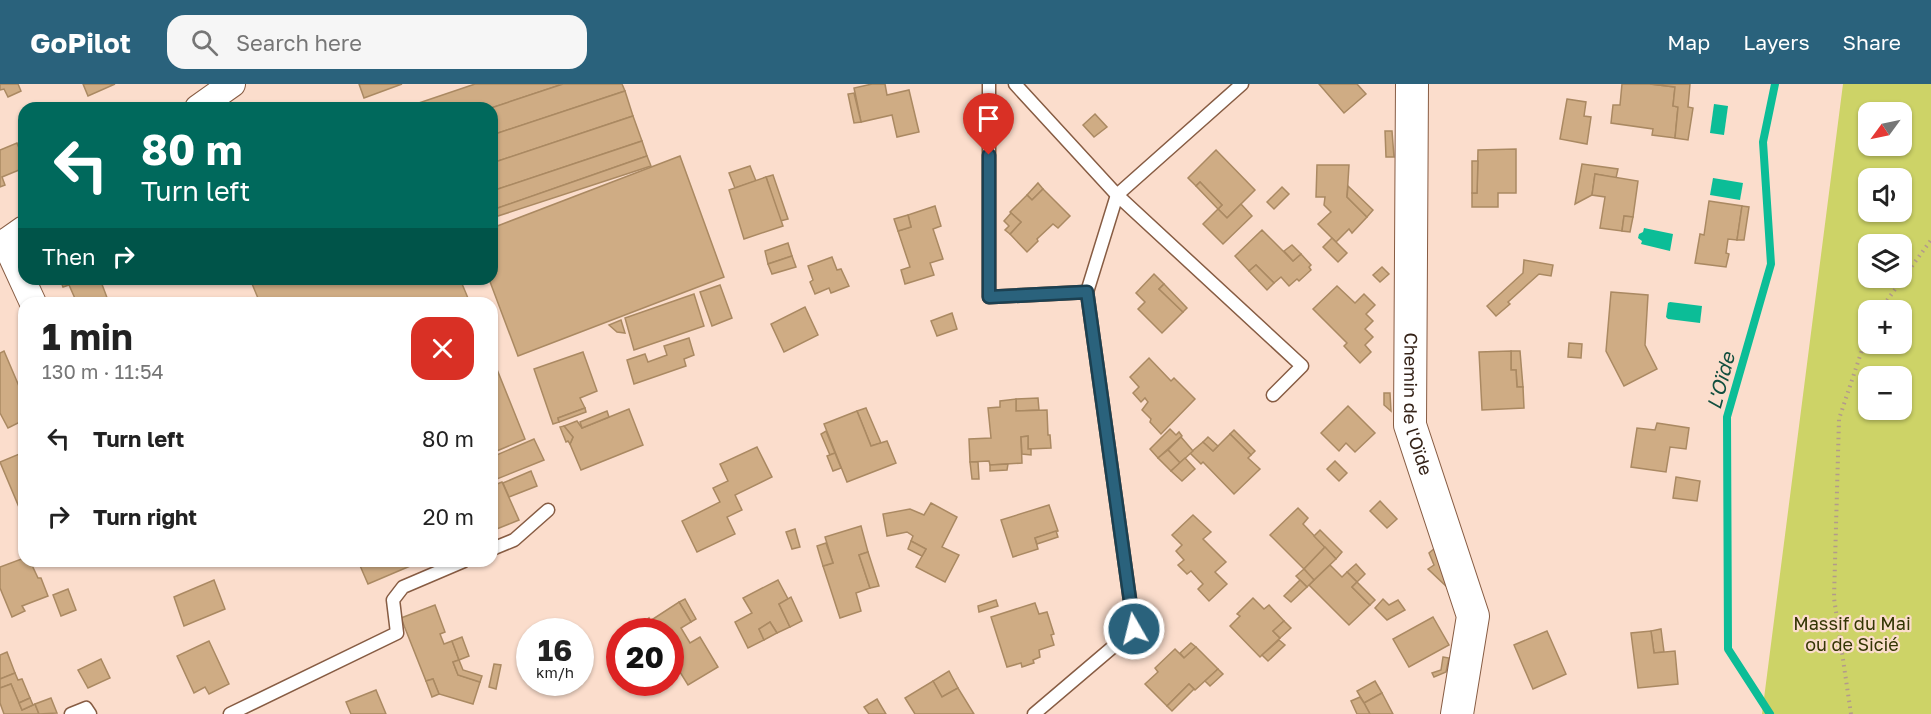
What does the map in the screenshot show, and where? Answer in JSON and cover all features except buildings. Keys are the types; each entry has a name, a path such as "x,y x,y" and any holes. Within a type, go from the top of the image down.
{"street":[{"path":"206,102 232,84"},
{"name":"Chemin de l'Oïde","path":"1412,84 1410,425 1473,616 1457,714"},
{"path":"10,239 18,261"}],"lane":[{"path":"989,84 989,297 1087,292"},
{"path":"1015,84 1117,195 1302,366 1274,395"},
{"path":"1034,714 1134,629 1087,292 1117,195 1242,84"},
{"path":"498,547 514,540 548,510"},
{"path":"230,714 397,633 393,600 403,587 450,567"},
{"path":"71,714 86,708 90,714"}],"path":[{"path":"1887,300 1931,240"},
{"path":"1851,714 1834,598 1839,419 1861,354"}],"green space":[{"name":"Massif du Mai ou de Sicié","path":"1843,84 1931,84 1931,714 1762,714"}],"shaded area":[{"path":"1714,104 1728,106 1724,135 1710,133"},
{"path":"1713,178 1743,183 1740,200 1710,195"},
{"path":"1644,228 1673,234 1670,251 1641,244 1642,241 1638,238"},
{"path":"1670,302 1702,306 1700,323 1668,319 1666,317"}],"waterway":[{"name":"L'Oïde","path":"1770,714 1728,649 1727,417 1771,264 1763,142 1775,84"}],"route":[{"path":"989,155 989,297 1087,292 1134,629"}]}
